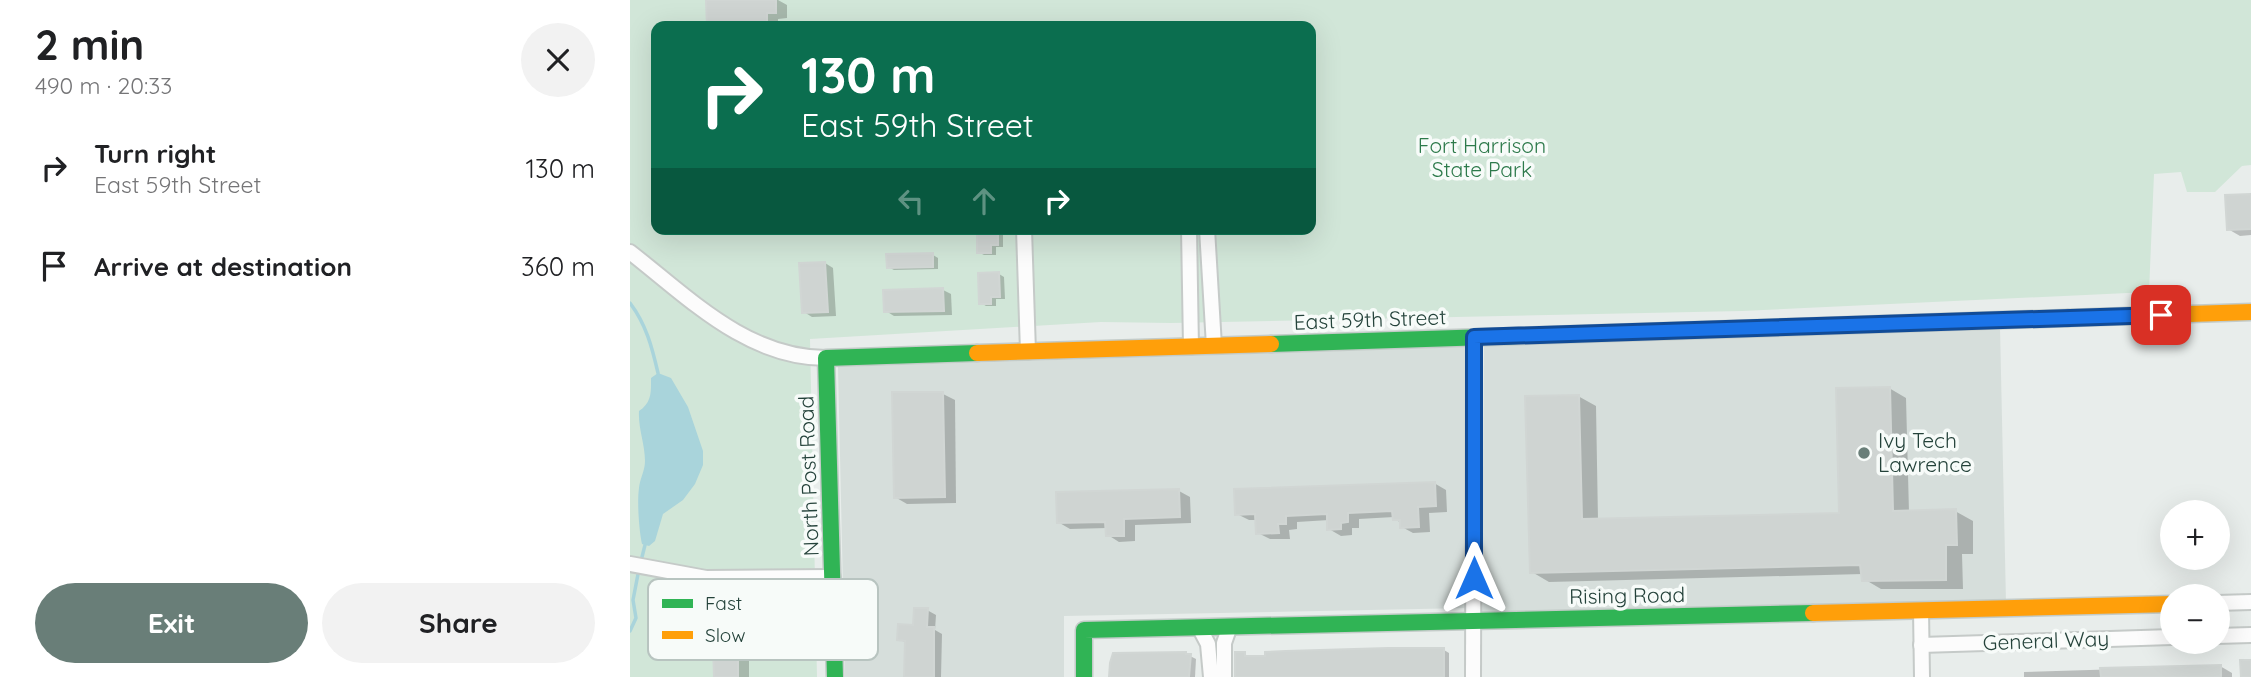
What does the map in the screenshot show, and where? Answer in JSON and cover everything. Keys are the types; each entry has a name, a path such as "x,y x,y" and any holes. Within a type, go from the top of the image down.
{"street":[{"path":"1024,235 1028,352"},
{"path":"1189,235 1191,347"},
{"path":"1207,235 1214,346"},
{"path":"630,252 724,325 754,344 782,353 826,358"},
{"name":"East 59th Street","path":"826,358 2251,312"},
{"path":"1473,677 1474,337"},
{"name":"North Post Road","path":"826,358 833,577"},
{"path":"630,564 706,578 833,577"},
{"path":"2230,603 2251,603"},
{"name":"Rising Road","path":"1084,677 1084,629 2160,604"},
{"path":"1921,610 1922,677"},
{"path":"1224,677 1224,643 1230,626"},
{"path":"1199,627 1208,644 1211,677"},
{"path":"2230,636 2251,635"},
{"name":"General Way","path":"1921,645 2160,637"}],"shaded area":[{"path":"2000,328 2006,602 1482,614 1484,345"},
{"path":"1466,347 1468,608 1064,616 1064,677 845,677 845,660 878,660 878,579 843,579 838,367"}],"green space":[{"name":"Fort Harrison State Park","path":"630,0 2251,0 2251,165 2242,166 2215,192 2187,192 2181,172 2154,174 2149,292 1742,311 1171,323 1101,322 810,339 815,579 648,579 648,660 817,660 817,677 630,677"}],"water":[{"path":"658,373 671,378 688,407 703,451 703,465 695,484 683,500 663,514 655,541 649,546 642,544 639,516 639,488 645,461 639,411 649,400 651,378"}],"building":[{"path":"706,0 776,0 776,13 767,13 767,21 707,21"},
{"path":"2251,194 2251,229 2227,230 2225,195"},
{"path":"977,235 998,235 998,245 991,245 991,253 977,253"},
{"path":"933,253 933,267 887,268 886,254"},
{"path":"825,262 828,312 802,313 799,263"},
{"path":"999,272 1000,297 991,297 991,304 979,304 978,273"},
{"path":"943,288 944,311 884,312 883,290"},
{"name":"Ivy Tech Lawrence","path":"1890,387 1893,511 1956,509 1957,545 1946,545 1946,580 1862,581 1860,565 1530,573 1525,396 1579,395 1582,519 1839,513 1836,388"},
{"path":"892,392 943,392 945,497 894,498"},
{"path":"1435,482 1436,506 1418,507 1419,527 1400,528 1400,520 1393,520 1392,511 1348,513 1348,522 1341,523 1341,529 1327,530 1327,514 1286,516 1286,524 1278,524 1279,533 1256,534 1255,514 1235,515 1234,489"},
{"path":"1179,489 1180,517 1124,519 1124,536 1106,536 1105,522 1057,523 1056,492"},
{"path":"914,608 928,608 927,627 934,627 934,677 904,677 905,641 897,640 898,624 913,625"},
{"path":"1444,648 1444,677 1235,677 1235,652 1245,652 1245,656 1265,656 1265,652"},
{"path":"1113,653 1191,654 1189,677 1109,677"},
{"path":"713,660 738,660 738,677 714,677"},
{"path":"2240,660 2251,660 2251,677 2241,677"},
{"path":"2221,665 2221,677 2101,677 2100,668"}],"waterway":[{"path":"630,303 651,345 658,373"},
{"path":"641,561 645,545"},
{"path":"630,631 636,618 633,600 639,569"}],"traffic: fast":[{"path":"1271,344 2068,318"},
{"path":"832,579 826,358 977,353"},
{"path":"1084,677 1084,630 1813,613"},
{"path":"835,660 835,677"}],"traffic: slow":[{"path":"2068,318 2251,312"},
{"path":"977,353 1271,344"},
{"path":"1813,613 2160,604"}],"place":[{"name":"Ivy Tech Lawrence","path":"1864,453"}],"route":[{"path":"1474,578 1474,337 2161,315"}]}
